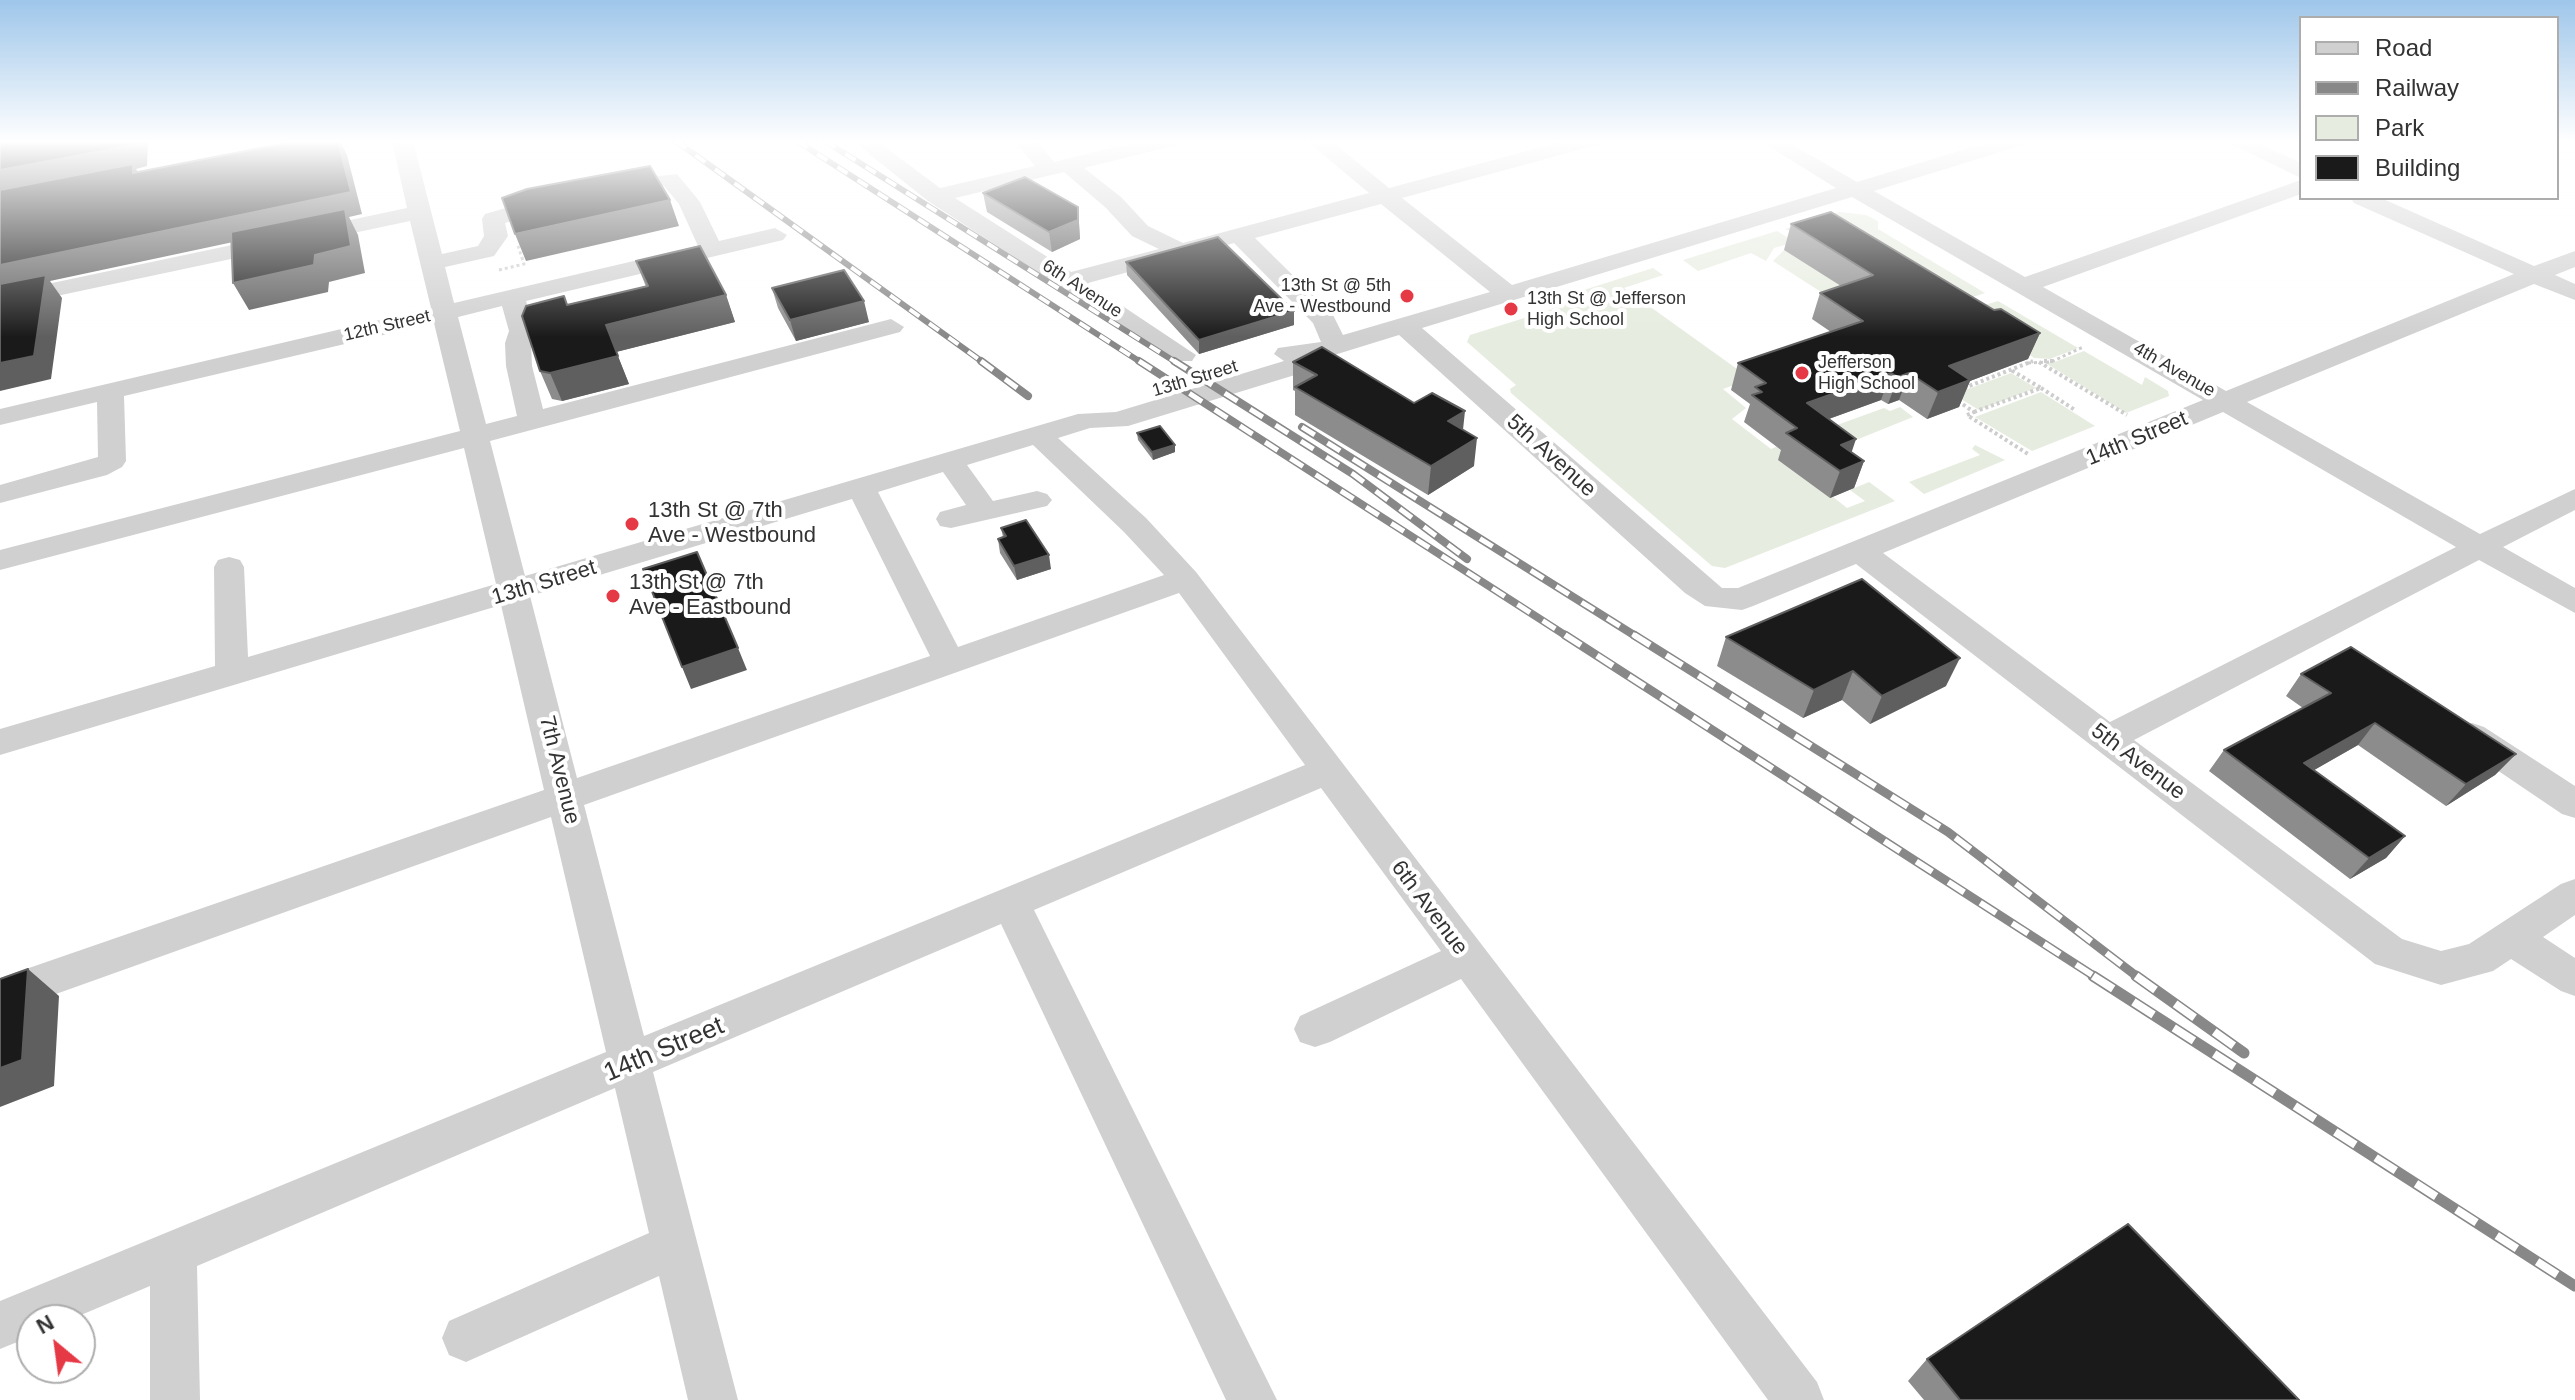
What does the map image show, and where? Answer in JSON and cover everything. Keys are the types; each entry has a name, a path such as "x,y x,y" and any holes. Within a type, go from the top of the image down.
{"street":[{"name":"7th Avenue","path":"418,206 713,1400"},
{"path":"432,263 486,251 496,236 493,219 540,206"},
{"path":"691,206 712,250"},
{"name":"6th Avenue","path":"953,206 1183,355"},
{"path":"1117,206 1140,231 1179,250"},
{"path":"1071,280 1338,206"},
{"path":"1398,206 1508,294"},
{"name":"13th Street","path":"0,742 1088,420 1118,420 1299,365 1322,350 1801,206"},
{"name":"4th Avenue","path":"1885,206 2575,602"},
{"path":"2025,285 2247,206"},
{"path":"2381,206 2575,293"},
{"path":"0,301 419,212"},
{"path":"1238,234 1324,320 1322,350"},
{"name":"12th Street","path":"0,417 775,235"},
{"name":"14th Street","path":"1742,599 2575,258"},
{"path":"47,312 162,287"},
{"path":"512,297 522,331 518,343 519,366 532,420"},
{"name":"5th Avenue","path":"1404,326 1696,586 1716,599 1742,599"},
{"path":"0,560 891,327"},
{"path":"0,494 97,469 112,461 110,391"},
{"name":"6th Avenue","path":"1038,435 1135,525 1185,579 1799,1400"},
{"path":"950,461 984,509"},
{"path":"861,488 949,662"},
{"path":"2107,739 2575,498"},
{"path":"951,519 984,509 999,511 1037,500"},
{"name":"5th Avenue","path":"1861,552 2389,952 2441,968 2479,959 2575,895"},
{"path":"229,567 232,674"},
{"path":"0,996 1185,579"},
{"path":"2442,716 2575,804"},
{"name":"14th Street","path":"0,1325 1012,905 1326,771"},
{"path":"1012,905 1252,1400"},
{"path":"2511,938 2575,979"},
{"path":"1315,1029 1466,958"},
{"path":"466,1338 676,1245"},
{"path":"173,1253 175,1400"}],"path":[{"path":"1960,390 2036,360 2051,362 2083,347"},
{"path":"2036,360 2127,415"},
{"path":"2011,370 2075,410"},
{"path":"2028,454 1967,415 2041,388"},
{"path":"1948,394 1974,412"}],"green space":[{"path":"1839,212 1866,215 1878,221 1878,229 1985,293 1949,305 1785,229"},
{"path":"1777,231 1795,242 1774,248 1766,261 1751,253 1698,271 1683,260"},
{"path":"1784,250 1855,294 1835,301 1773,261"},
{"path":"1653,268 1663,275 1624,288 1751,379 1723,389 1746,408 1732,419 1771,449 1792,440 1833,497 1847,508 1865,501 1850,490 1869,482 1895,501 1725,568 1712,566 1511,393 1510,389 1516,385 1467,342 1470,335 1553,309 1543,303"},
{"path":"1998,301 2078,348 2050,359 2034,358 1968,310"},
{"path":"2084,351 2142,385 2145,377 2168,391 2169,396 2126,413 2044,362 2052,363"},
{"path":"2011,373 2036,388 1979,410 1959,398 1960,392"},
{"path":"2041,392 2095,426 2032,451 1975,417"},
{"path":"1900,407 1913,417 1846,444 1826,429 1884,408 1890,411"},
{"path":"1975,445 2005,460 1924,494 1909,482 1980,455 1972,449"}],"building":[{"path":"0,206 282,206 0,265"},
{"path":"505,206 641,206 515,234"},
{"path":"1006,206 1078,207 1078,220 1049,232"},
{"path":"345,209 351,246 315,255 314,265 233,283 231,232"},
{"path":"1831,212 1994,310 2001,309 2040,333 1949,366 1970,380 1938,392 1909,373 1898,377 1891,373 1807,403 1856,439 1841,445 1864,461 1840,471 1786,433 1797,428 1752,395 1762,392 1755,387 1766,383 1738,363 1863,321 1820,293 1873,275 1791,224"},
{"path":"1218,237 1294,311 1199,340 1126,262"},
{"path":"700,246 726,295 606,325 618,356 550,373 540,371 522,316 526,306 564,296 567,305 648,286 636,261"},
{"path":"844,270 864,301 790,320 772,288"},
{"path":"46,275 34,356 0,363 0,284"},
{"path":"1322,347 1414,403 1432,393 1465,411 1448,421 1477,438 1431,466 1295,387 1317,375 1293,362"},
{"path":"1160,426 1175,445 1152,452 1137,433"},
{"path":"1026,520 1049,555 1014,566 998,539 1006,536 1001,528"},
{"path":"697,552 738,648 682,667 643,569"},
{"path":"1862,579 1960,658 1882,696 1853,671 1814,690 1726,637"},
{"path":"2351,647 2516,754 2466,784 2375,723 2304,763 2405,836 2369,858 2224,750 2331,693 2301,674"},
{"path":"28,969 22,1060 0,1068 0,979"},
{"path":"2128,1224 2299,1400 1960,1400 1927,1359"}],"railway":[{"path":"767,206 984,363"},
{"path":"899,206 1142,363"},
{"path":"929,206 1177,363"},
{"path":"981,361 1028,396"},
{"path":"1139,361 1568,637"},
{"path":"1174,361 1353,474 1467,559"},
{"path":"1302,427 1637,637"},
{"path":"1565,635 2097,978"},
{"path":"1634,635 1948,832 2139,978"},
{"path":"2093,976 2575,1286"},
{"path":"2136,976 2244,1053"}],"place":[{"name":"13th St @ 5th Ave - Westbound","path":"1407,296"},
{"name":"13th St @ Jefferson High School","path":"1511,309"},
{"name":"Jefferson High School","path":"1802,373"},
{"name":"13th St @ 7th Ave - Westbound","path":"632,524"},
{"name":"13th St @ 7th Ave - Eastbound","path":"613,596"}]}
